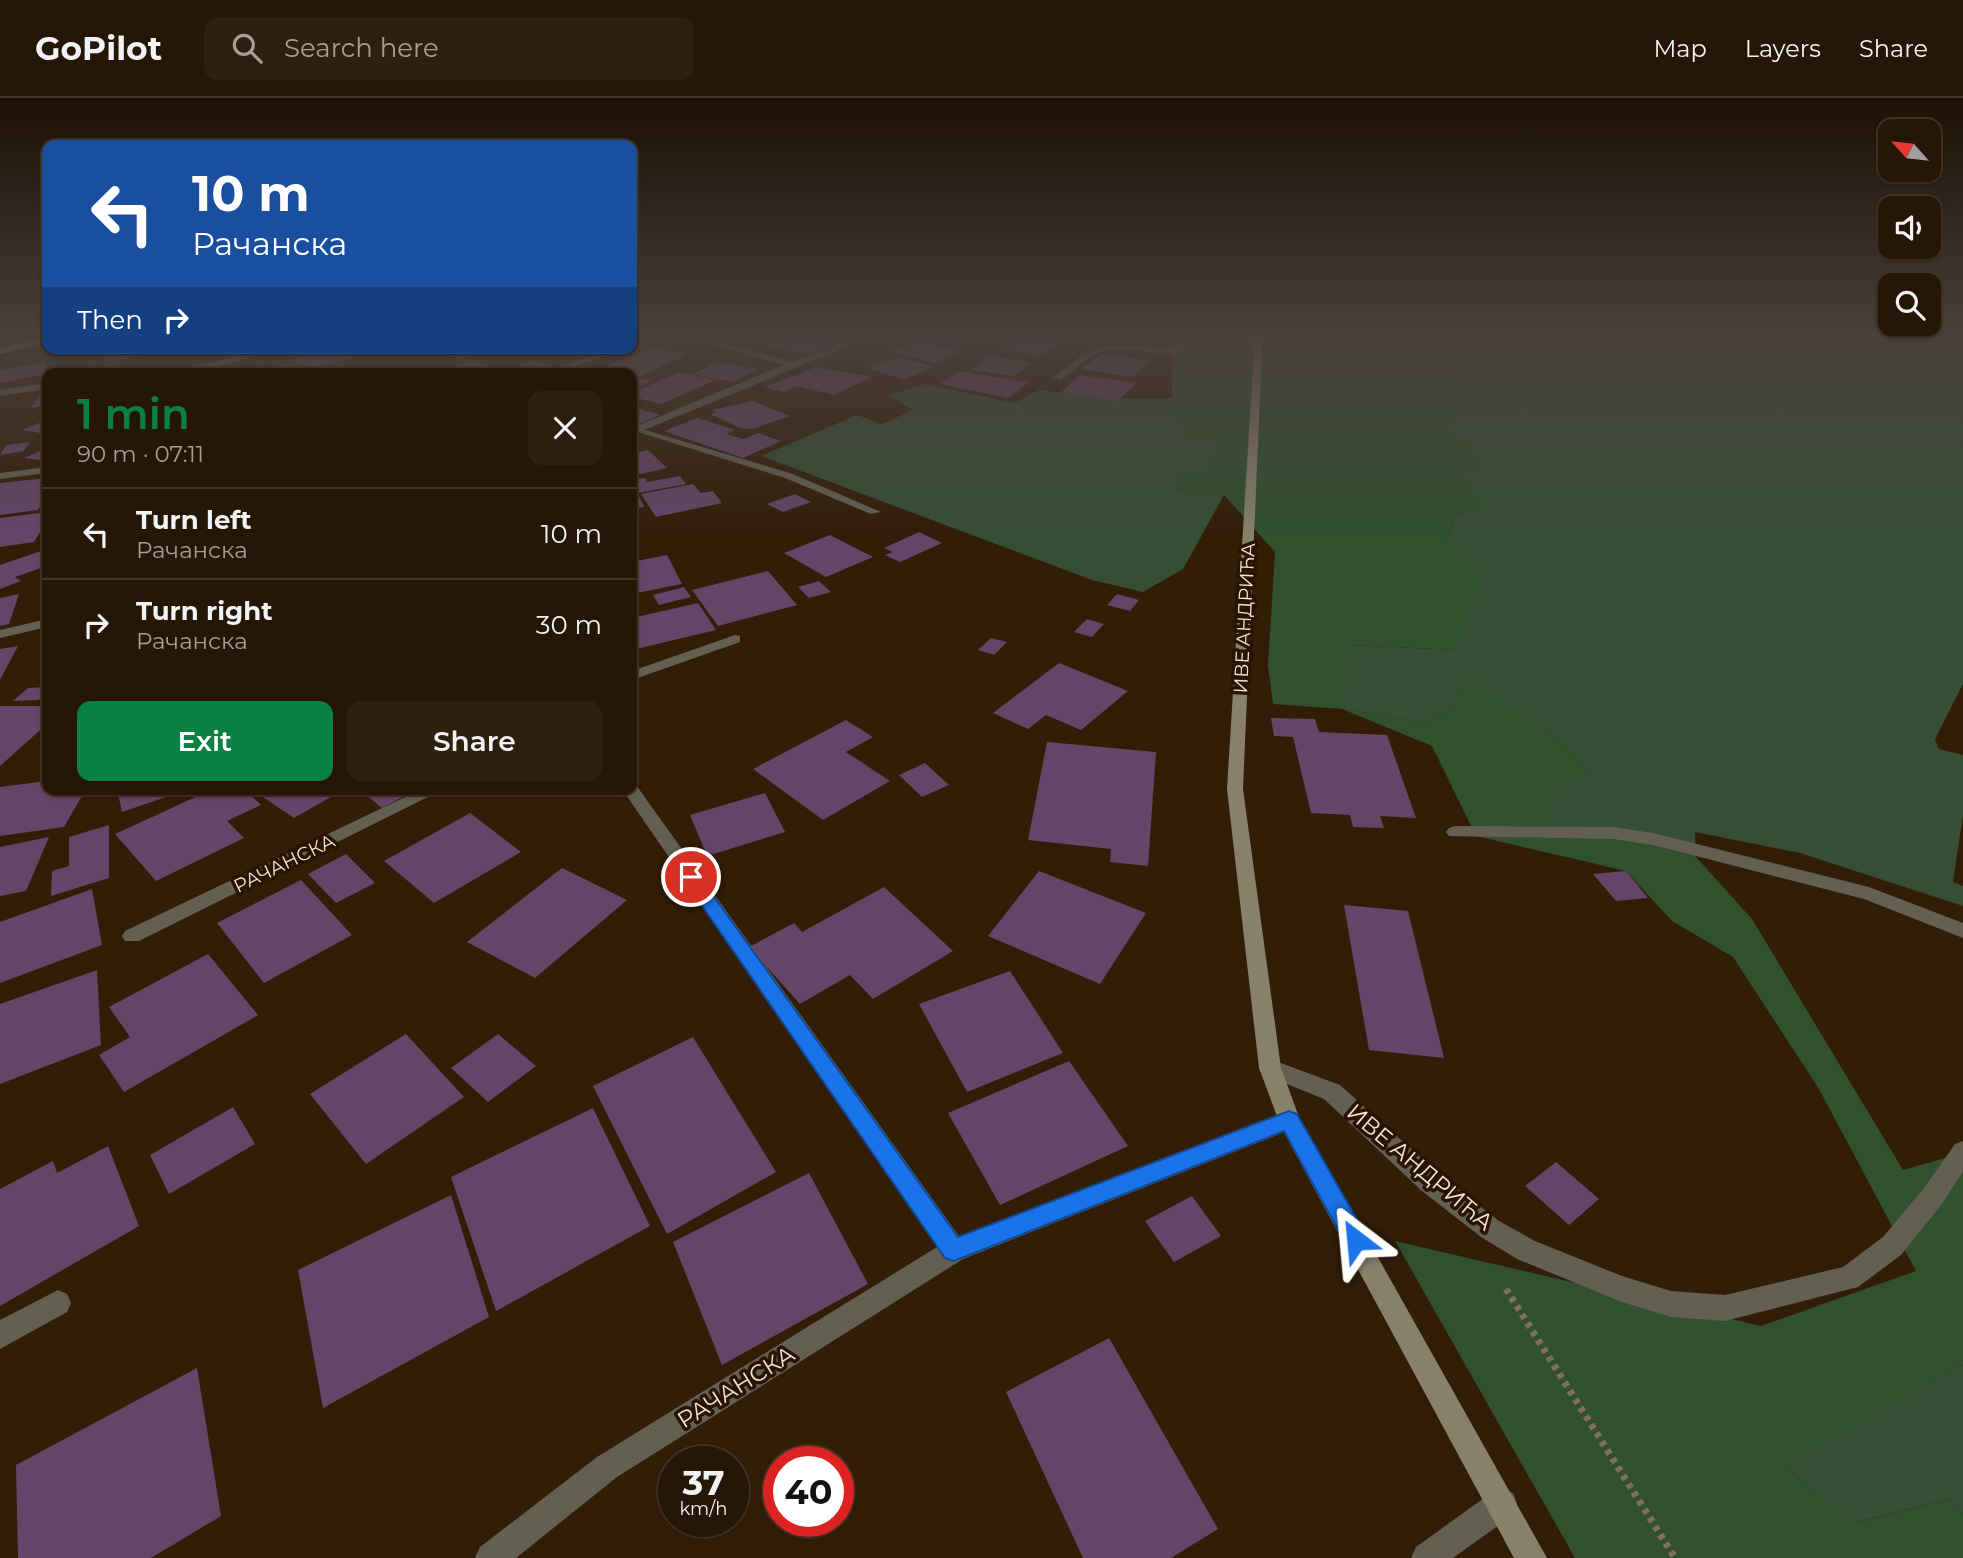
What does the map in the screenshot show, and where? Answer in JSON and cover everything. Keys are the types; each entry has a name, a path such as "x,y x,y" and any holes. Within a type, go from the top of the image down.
{"street":[{"path":"637,430 704,401"},
{"name":"ИВЕ АНДРИЋА","path":"1255,401 1235,789 1270,1069 1289,1120 1531,1558"},
{"path":"637,430 789,476 875,512"},
{"path":"0,476 42,471"},
{"path":"0,634 42,624"},
{"path":"637,674 735,639"},
{"name":"РАЧАНСКА","path":"132,936 424,795"},
{"path":"634,795 954,1250"},
{"path":"1455,832 1613,833 1653,839 1857,890 1963,931"},
{"name":"ИВЕ АНДРИЋА","path":"1270,1069 1332,1092 1431,1183 1490,1229 1526,1250 1622,1289 1671,1304 1725,1308 1849,1278 1892,1247 1933,1196 1963,1151"},
{"name":"РАЧАНСКА","path":"491,1558 607,1467 954,1250 1289,1120"},
{"path":"0,1335 58,1303"},
{"path":"1427,1558 1502,1504"}],"path":[{"path":"1490,1229 1501,1281 1675,1558"}],"green space":[{"path":"898,401 1133,401 1189,423 1185,434 1222,441 1210,468 1174,490 1224,495 1183,569 1143,592 1092,580 761,456 857,415 882,424 913,410"},
{"path":"1132,401 1450,401 1460,414 1445,434 1465,443 1480,462 1459,474 1485,506 1455,516 1446,542 1486,572 1457,650 1350,645 1343,709 1424,722 1449,711 1463,674 1563,741 1593,773 1543,795 1566,836 1645,841 1696,857 1752,919 1903,1170 1963,1153 1963,1365 1786,1467 1856,1523 1949,1499 1963,1513 1963,1558 1575,1558 1395,1241 1761,1326 1916,1271 1819,1089 1733,957 1672,921 1626,871 1476,836 1432,746 1342,709 1273,704 1268,665 1275,552 1224,495 1173,490 1173,473 1210,468 1222,441 1184,434 1188,423"},
{"path":"1449,401 1963,401 1963,684 1935,739 1939,749 1963,755 1963,815 1953,882 1963,886 1963,906 1800,853 1695,832 1696,857 1645,841 1566,836 1542,795 1592,772 1563,741 1463,675 1449,711 1424,722 1342,709 1349,645 1457,650 1446,542 1455,516 1484,506 1459,474 1480,462 1444,435"},
{"path":"1963,1365 1963,1513 1949,1499 1855,1523 1785,1466"}],"building":[{"path":"35,401 42,401 42,407 31,408"},
{"path":"753,401 790,416 752,429 740,428 710,414 717,412 712,410"},
{"path":"637,408 661,415 637,425"},
{"path":"698,418 735,430 726,434 744,439 758,433 781,441 743,458 664,431"},
{"path":"42,422 42,433 22,430"},
{"path":"30,442 24,451 0,455 6,445"},
{"path":"42,450 42,460 24,458"},
{"path":"648,450 667,468 637,475 637,453"},
{"path":"680,476 686,484 637,493 637,479 645,478 647,482"},
{"path":"42,479 42,504 38,510 0,515 0,483"},
{"path":"693,484 701,493 713,491 722,503 656,517 641,494"},
{"path":"638,494 644,507 637,508"},
{"path":"795,494 811,502 783,512 767,504"},
{"path":"42,513 42,529 34,542 0,547 0,518"},
{"path":"919,532 942,543 900,562 885,555 893,552 884,548"},
{"path":"830,535 873,557 826,577 784,553"},
{"path":"42,551 42,568 15,577 21,581 0,589 0,565"},
{"path":"667,555 682,584 637,593 637,561"},
{"path":"768,571 797,605 718,626 692,590"},
{"path":"819,581 831,592 809,598 798,587"},
{"path":"684,587 691,597 659,605 653,595"},
{"path":"19,594 9,624 0,626 0,598"},
{"path":"1117,594 1139,600 1130,611 1107,605"},
{"path":"698,603 716,630 637,649 637,617"},
{"path":"1087,619 1104,624 1092,637 1074,632"},
{"path":"991,638 1007,642 994,655 978,650"},
{"path":"18,646 0,680 0,649"},
{"path":"1059,663 1128,691 1081,730 1046,715 1028,729 993,713"},
{"path":"42,687 42,697 39,700 13,701 28,688"},
{"path":"0,706 42,706 42,728 0,766"},
{"path":"1271,718 1315,719 1319,732 1387,735 1416,818 1380,816 1384,828 1353,827 1350,815 1311,813 1293,737 1274,736"},
{"path":"846,720 873,737 846,752 890,781 823,820 753,769"},
{"path":"1047,742 1156,752 1148,866 1110,862 1111,849 1028,840"},
{"path":"925,763 949,785 922,797 899,775"},
{"path":"42,782 42,795 83,795 64,827 0,836 0,787"},
{"path":"765,793 785,832 707,856 690,815"},
{"path":"118,795 172,795 122,812"},
{"path":"200,795 250,795 261,805 227,821 244,838 156,881 115,834"},
{"path":"260,795 334,795 294,818"},
{"path":"366,795 407,795 382,808"},
{"path":"470,813 521,852 434,903 384,861"},
{"path":"109,825 109,878 51,896 52,871 69,866 69,837"},
{"path":"49,837 26,891 0,896 0,847"},
{"path":"346,854 375,883 336,903 308,874"},
{"path":"562,868 627,900 535,978 467,942"},
{"path":"1039,871 1146,913 1100,984 988,936"},
{"path":"1626,871 1648,898 1616,901 1593,874"},
{"path":"301,880 352,935 264,983 217,923"},
{"path":"884,887 953,951 873,999 850,975 800,1004 749,947 794,923 802,932"},
{"path":"92,889 102,945 0,983 0,922"},
{"path":"1344,905 1408,911 1444,1058 1369,1050"},
{"path":"208,954 258,1015 124,1092 99,1055 130,1037 109,1007"},
{"path":"97,970 101,1045 0,1084 0,1004"},
{"path":"1010,971 1063,1053 967,1092 919,1004"},
{"path":"406,1034 464,1097 366,1164 310,1094"},
{"path":"498,1034 536,1066 488,1102 451,1068"},
{"path":"693,1037 776,1172 667,1234 593,1086"},
{"path":"1069,1061 1128,1146 1000,1205 948,1113"},
{"path":"233,1107 255,1144 169,1194 150,1155"},
{"path":"593,1108 650,1226 496,1311 451,1177"},
{"path":"108,1146 139,1226 0,1306 0,1189 53,1161 57,1173"},
{"path":"1556,1162 1599,1199 1569,1225 1525,1186"},
{"path":"809,1173 868,1284 722,1365 673,1242"},
{"path":"451,1195 489,1317 323,1408 298,1270"},
{"path":"1192,1196 1221,1236 1174,1262 1145,1221"},
{"path":"1109,1338 1218,1529 1171,1558 1083,1558 1006,1392"},
{"path":"197,1368 221,1516 151,1558 18,1558 16,1465"}],"route":[{"path":"691,877 954,1250 1289,1120 1356,1240"}]}
